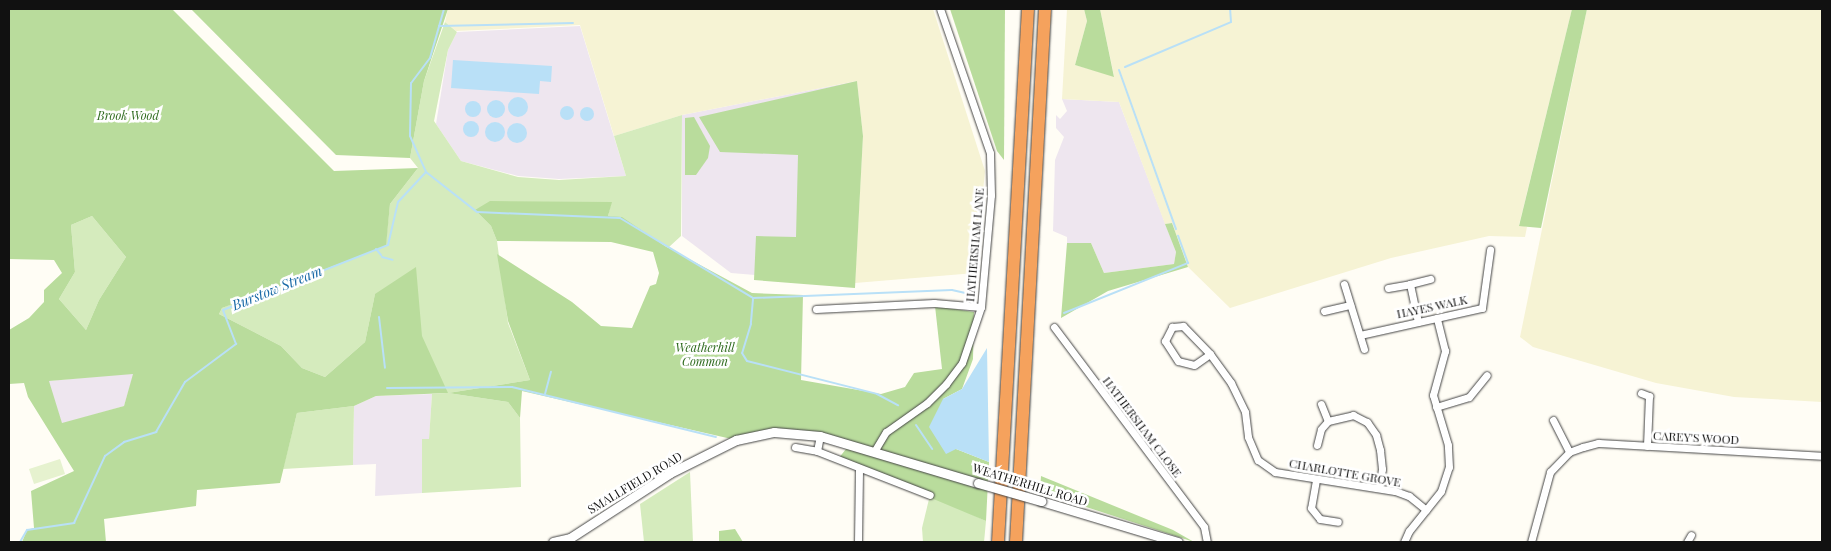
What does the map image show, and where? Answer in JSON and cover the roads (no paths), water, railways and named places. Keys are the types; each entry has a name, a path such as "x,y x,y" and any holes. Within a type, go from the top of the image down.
{"highway":[{"path":"998,542 1028,9"},
{"path":"1016,542 1045,9"}],"street":[{"name":"HATHERSHAM LANE","path":"875,450 886,432 927,403 952,377 962,363 974,334 981,307 991,196 990,153 940,9"},
{"name":"HAYES WALK","path":"1360,334 1482,308 1490,250"},
{"path":"1388,288 1430,279"},
{"path":"1344,284 1364,349"},
{"path":"1410,284 1418,322"},
{"path":"816,309 934,302 981,307"},
{"path":"1324,310 1350,305"},
{"path":"1414,542 1404,541 1441,491 1449,467 1448,445 1433,395 1444,351 1437,318"},
{"name":"CHARLOTTE GROVE","path":"1210,354 1194,365 1183,364 1167,346 1165,336 1172,327 1183,326 1210,354 1231,383 1245,412 1248,437 1258,460 1275,472 1316,480 1378,487 1409,496 1426,510"},
{"name":"HATHERSHAM CLOSE","path":"1054,327 1204,527 1207,542"},
{"path":"1436,407 1468,397 1487,375"},
{"path":"1641,393 1649,396 1647,446"},
{"path":"1321,404 1328,421"},
{"path":"1317,445 1320,429 1328,421 1354,415 1367,422 1376,435 1380,450 1382,469 1378,487"},
{"path":"1531,542 1544,486 1550,472 1569,452 1553,420"},
{"name":"SMALLFIELD ROAD","path":"553,542 570,538 670,474 736,440 774,432 820,436 875,450"},
{"path":"817,451 820,436"},
{"name":"CAREY'S WOOD","path":"1569,452 1598,443 1822,456"},
{"path":"795,447 817,451 930,495"},
{"name":"WEATHERHILL ROAD","path":"875,450 1178,542"},
{"path":"858,542 859,468"},
{"path":"1316,480 1311,508 1320,519 1338,522"},
{"path":"1687,542 1691,534"}],"water":[{"path":"453,60 552,66 551,82 540,81 539,94 451,88"},
{"path":"518,97 525,100 528,107 525,114 518,117 511,114 508,107 511,100"},
{"path":"492,100 500,100 505,105 503,116 492,118 487,113 487,105"},
{"path":"473,101 479,103 481,109 479,115 473,117 467,115 465,109 467,103"},
{"path":"564,106 570,106 574,113 570,120 564,120 560,116 560,110"},
{"path":"584,107 590,107 594,114 590,121 584,121 580,117 580,111"},
{"path":"471,121 479,129 471,137 463,129"},
{"path":"495,122 502,125 505,132 502,139 495,142 488,139 485,132 488,125"},
{"path":"517,123 524,126 527,133 524,140 517,143 510,140 507,133 510,126"},
{"path":"987,348 989,462 956,449 946,454 929,427 943,399 962,389"}],"waterway":[{"path":"444,9 430,58 411,83 410,136 426,172 477,212 620,218 753,298 952,290 969,294"},
{"path":"1125,67 1231,22 1230,9"},
{"path":"1478,9 1486,9"},
{"path":"439,26 573,23"},
{"path":"1119,70 1176,229"},
{"name":"Burstow Stream","path":"20,542 27,530 74,523 105,456 124,442 156,432 185,382 236,344 223,310 388,245 398,202 426,172"},
{"path":"1064,313 1188,263 1178,236"},
{"name":"Burstow Stream","path":"376,249 381,255"},
{"path":"382,257 393,260"},
{"path":"753,299 751,324 742,353 747,361 877,394 898,405"},
{"path":"379,317 385,368"},
{"path":"545,394 551,372"},
{"path":"387,388 512,387 716,437"},
{"path":"916,425 932,449"}],"park label":[{"name":"Brook Wood","path":"128,116"},
{"name":"Weatherhill Common","path":"705,355"}]}
